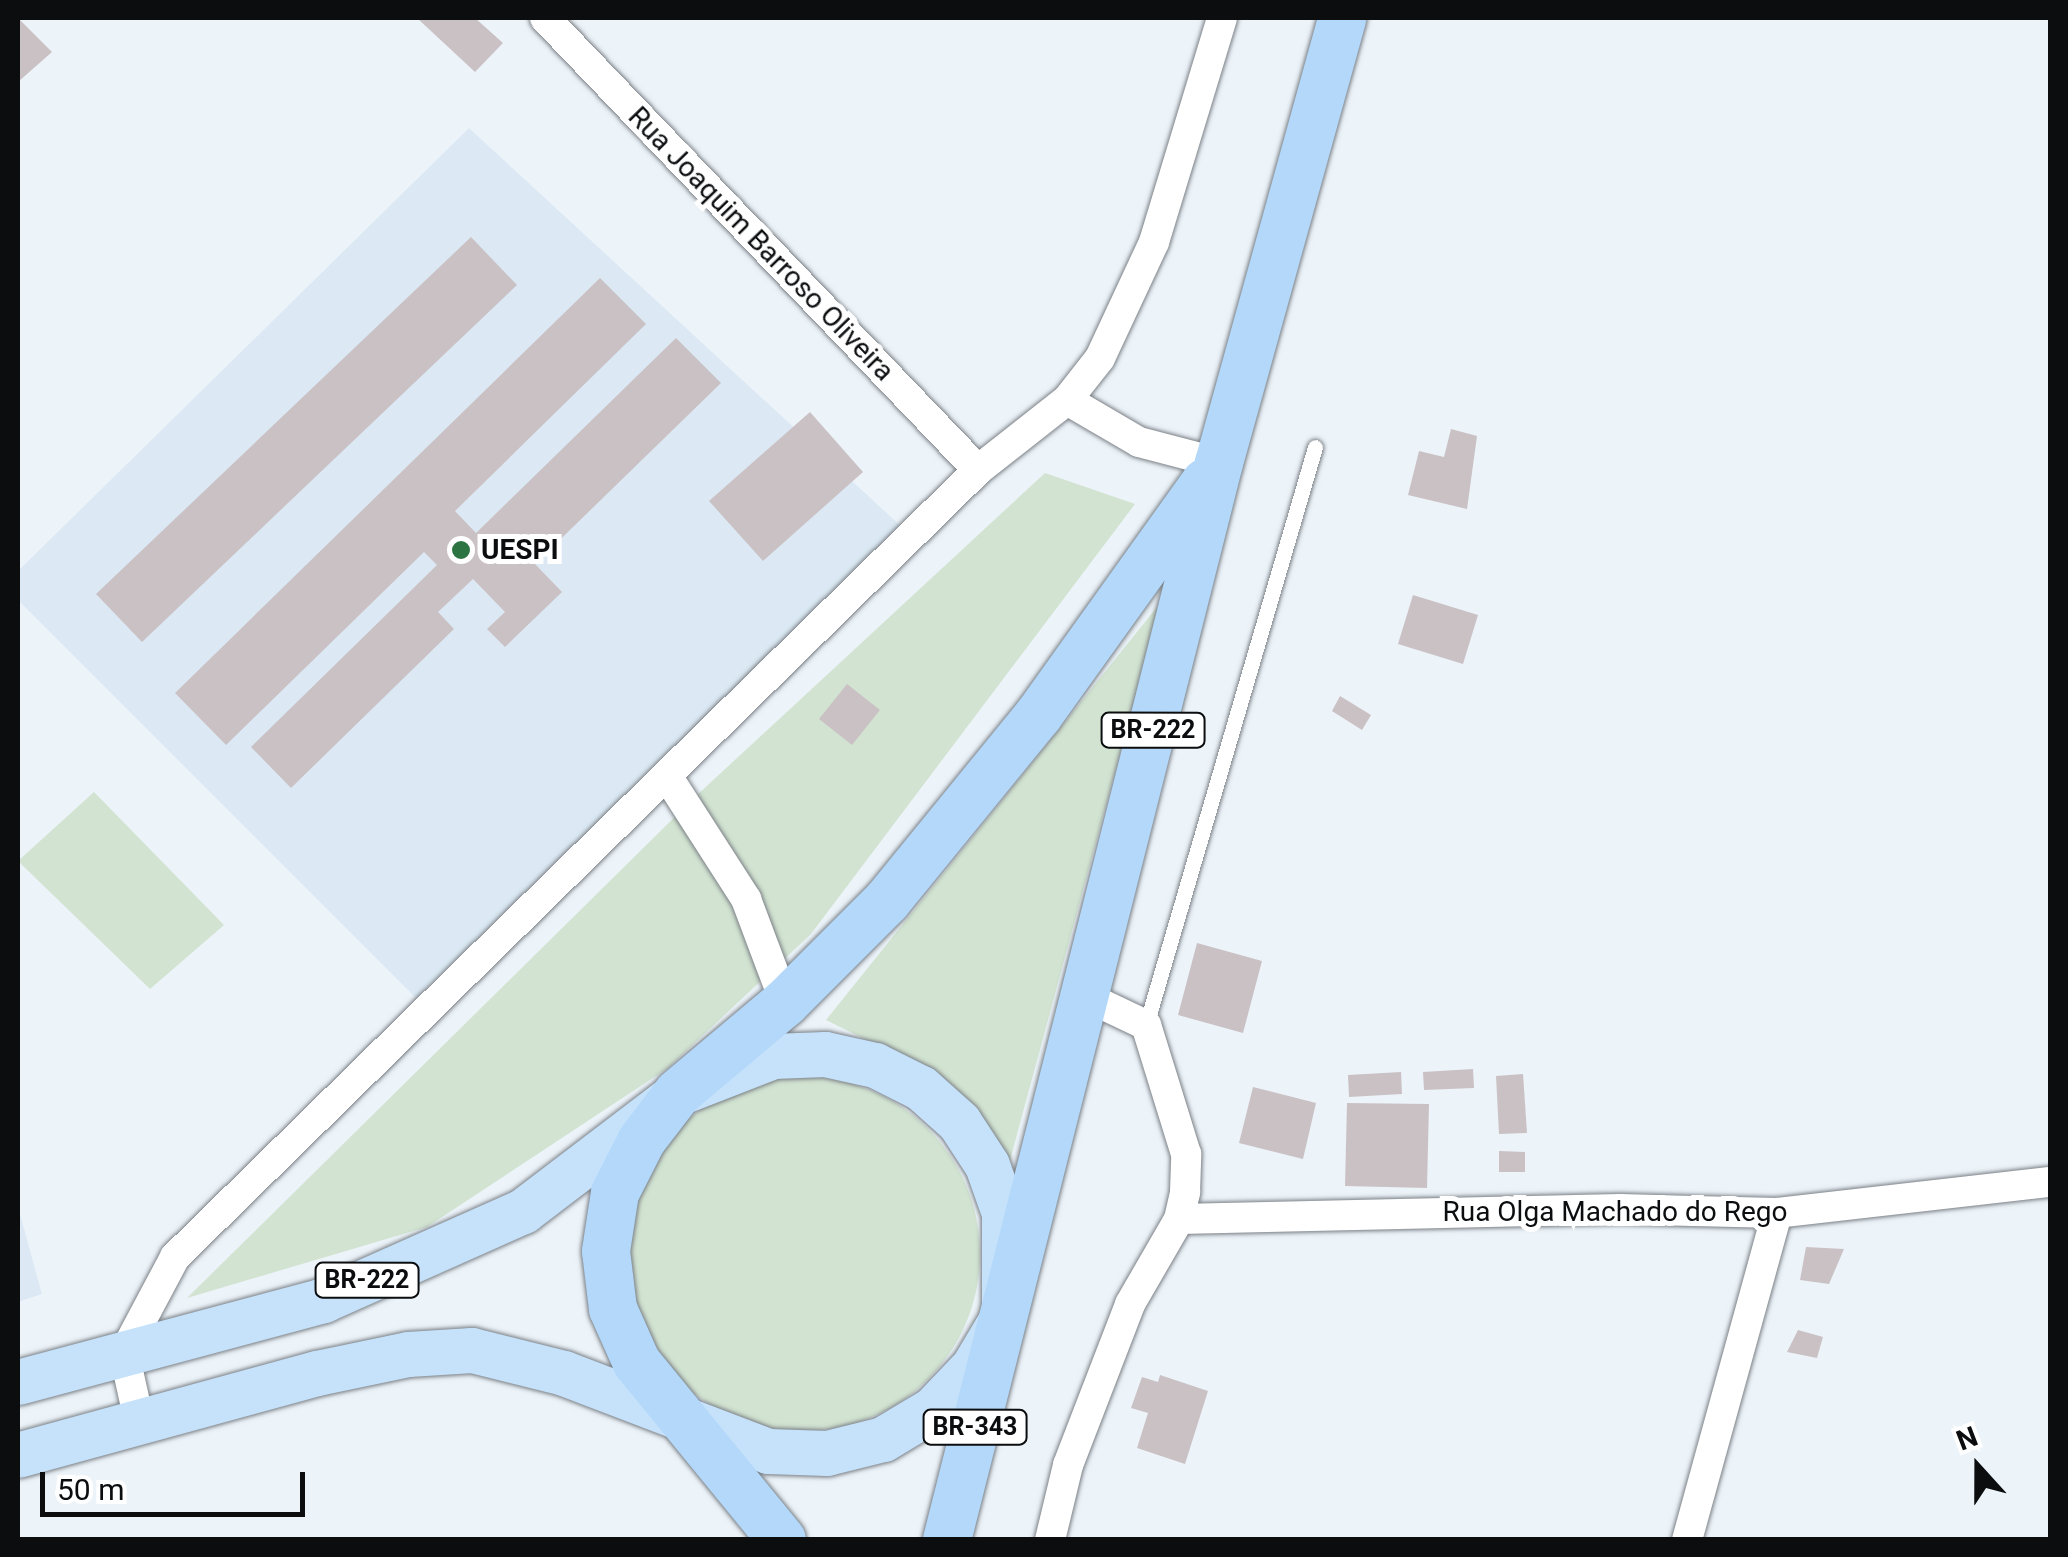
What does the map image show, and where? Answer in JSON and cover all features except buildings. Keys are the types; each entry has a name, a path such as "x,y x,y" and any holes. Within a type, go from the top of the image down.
{"highway":[{"name":"BR-222","path":"1004,1314 1219,464 1342,18"},
{"path":"782,1540 673,1412 637,1363 613,1309 606,1251 615,1193 642,1140 678,1093 785,1002 887,901 1038,716 1219,464"},
{"name":"BR-343","path":"947,1540 1004,1314"}],"main road":[{"name":"BR-222","path":"18,1382 324,1300 523,1211 678,1093 773,1056 825,1054 875,1065 920,1088 959,1122 987,1164 1004,1213 1004,1314 973,1366 933,1409 883,1438 827,1453 768,1451 564,1372 472,1350 408,1354 318,1373 18,1455"}],"street":[{"name":"Rua Joaquim Barroso Oliveira","path":"545,18 978,470"},
{"path":"140,1424 124,1352 175,1257 669,779 978,470 1067,400 1118,330 1154,242 1222,18"},
{"path":"1067,400 1139,442 1219,464"},
{"path":"669,779 746,898 785,1002"},
{"path":"1050,1540 1068,1465 1130,1304 1179,1219 1186,1154 1146,1025 1087,997"},
{"name":"Rua Olga Machado do Rego","path":"1179,1219 1620,1209 1777,1213 2050,1182"},
{"path":"1687,1540 1777,1213"}],"lane":[{"path":"1146,1025 1315,448"}],"shaded area":[{"name":"UESPI","path":"469,128 904,529 416,998 18,600 18,571"},
{"path":"18,1207 42,1294 18,1302"}],"green space":[{"path":"1045,473 1135,504 811,934 668,1068 427,1227 187,1298 696,796"},
{"path":"1161,602 1009,1164 943,1078 826,1020"},
{"path":"94,792 224,925 150,989 18,861"},
{"path":"803,1077 871,1091 901,1107 928,1129 950,1156 966,1186 980,1254 966,1322 950,1352 928,1379 901,1401 871,1417 803,1431 735,1417 705,1401 678,1379 656,1352 640,1322 626,1254 640,1186 656,1156 678,1129 705,1107 735,1091"}],"place":[{"name":"UESPI","path":"461,550"}]}
